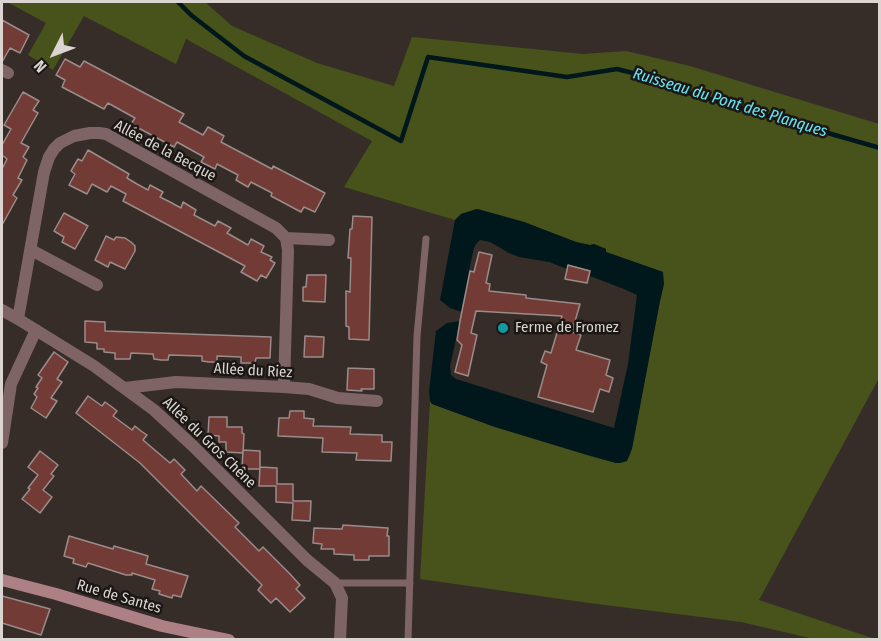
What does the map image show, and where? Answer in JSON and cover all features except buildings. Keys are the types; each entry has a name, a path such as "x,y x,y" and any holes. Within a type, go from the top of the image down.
{"street":[{"name":"Allée de la Becque","path":"18,318 44,172 54,149 74,136 90,133 105,134 276,228 286,238"},
{"path":"284,387 288,250 286,238 329,240"},
{"path":"31,250 97,285"},
{"name":"Allée du Gros Chêne","path":"2,310 18,318 125,388 154,410 307,560 335,583"},
{"path":"3,438 11,384 36,330"},
{"name":"Allée du Riez","path":"125,388 176,382 284,387 309,389 338,398 377,401"},
{"name":"Rue de Santes","path":"2,580 181,635 230,639"},
{"path":"335,583 342,598 340,639"}],"lane":[{"path":"408,639 417,336 426,239"},
{"path":"335,583 410,583"}],"green space":[{"path":"7,2 205,2 232,26 317,63 394,86 412,37 583,54 626,51 690,66 879,124 879,378 759,600 875,639 814,639 741,622 420,579 430,401 432,404 495,427 616,463 630,455 659,307 663,272 606,252 606,249 594,244 576,242 524,222 482,210 477,209 461,214 455,220 344,187 372,141 186,39 176,64 84,16 53,70 28,55 46,23"}],"water":[{"path":"477,209 524,222 576,242 594,244 606,249 606,252 663,272 664,284 632,449 627,461 616,463 495,427 432,404 430,401 429,391 436,331 447,323 460,321 450,366 451,375 456,379 614,428 628,364 637,295 590,276 591,270 568,265 567,269 549,262 519,257 490,242 480,240 474,248 462,312 450,308 440,300 455,220 461,214"}],"waterway":[{"name":"Ruisseau du Pont des Planques","path":"178,2 191,15 244,56 401,141 428,57 567,77 617,69 652,78 685,92 880,148"}],"place":[{"name":"Ferme de Fromez","path":"503,328"}]}
